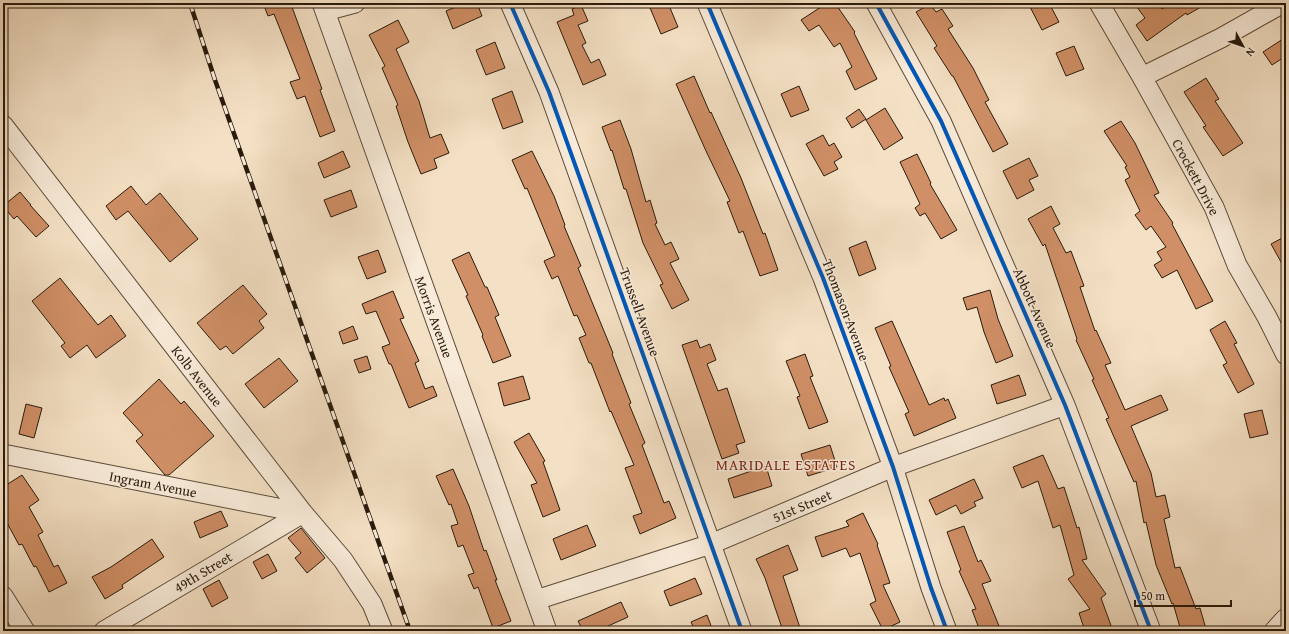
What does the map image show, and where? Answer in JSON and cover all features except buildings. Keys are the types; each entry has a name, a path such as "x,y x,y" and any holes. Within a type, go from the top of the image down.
{"street":[{"path":"324,7 355,3"},
{"name":"Trussell Avenue","path":"510,3 549,92 742,631"},
{"name":"Thomason Avenue","path":"707,3 823,278 893,467 931,588 947,631"},
{"name":"Abbott Avenue","path":"876,3 940,121 1065,405 1151,631"},
{"name":"Crockett Drive","path":"1099,3 1214,207 1237,265 1267,317 1286,355"},
{"path":"1142,77 1221,38 1283,3"},
{"name":"Morris Avenue","path":"324,7 547,631"},
{"name":"Kolb Avenue","path":"3,125 303,513 343,560 372,604 383,631"},
{"name":"51st Street","path":"536,600 711,544 893,467 1065,405"},
{"name":"Ingram Avenue","path":"3,454 303,513"},
{"name":"49th Street","path":"104,631 303,513"},
{"path":"3,596 25,631"},
{"path":"1274,631 1286,618"}],"railway":[{"path":"190,3 215,80 410,631"}],"cycle path":[{"path":"510,3 549,92 742,631"},
{"path":"707,3 823,278 893,467 931,588 947,631"},
{"path":"876,3 941,121 1065,405 1151,631"}],"district":[{"name":"MARIDALE ESTATES","path":"786,465"}]}
